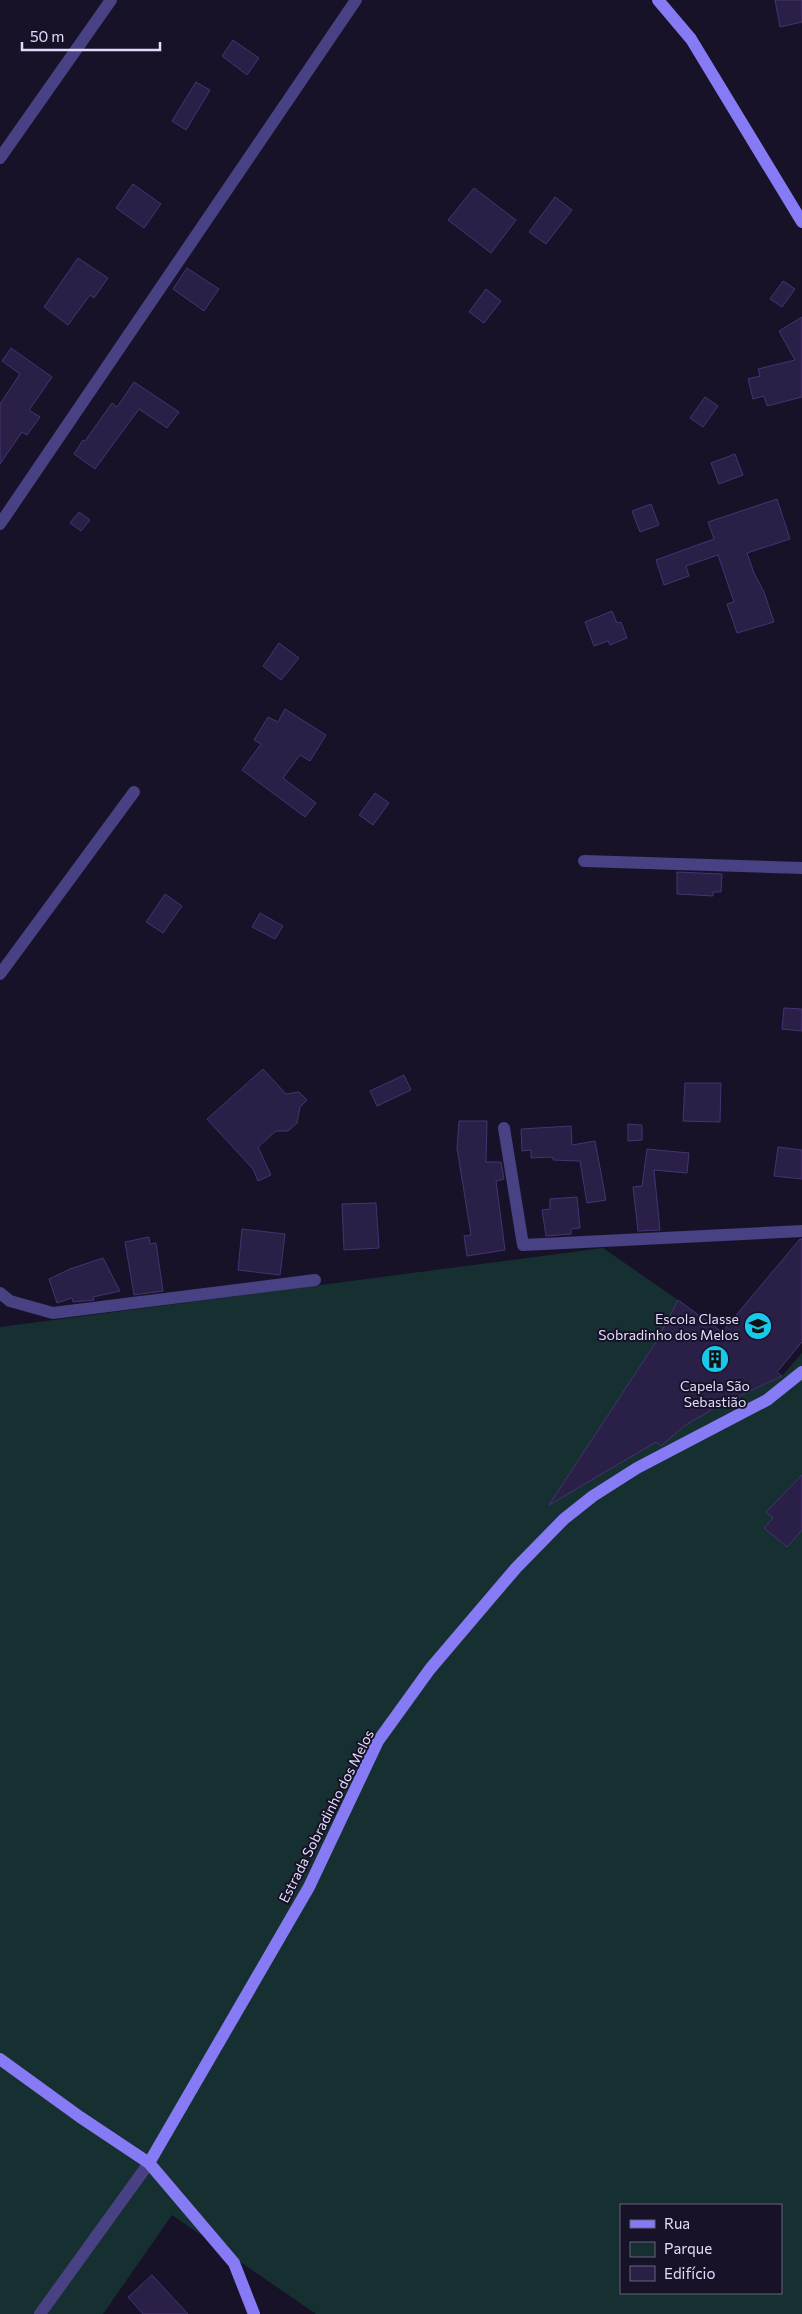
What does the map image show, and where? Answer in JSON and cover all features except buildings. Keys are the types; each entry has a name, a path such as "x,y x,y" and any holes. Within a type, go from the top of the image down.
{"street":[{"path":"0,158 111,0"},
{"path":"0,524 356,0"},
{"path":"658,0 691,39 802,222"},
{"path":"0,974 134,792"},
{"path":"584,861 802,868"},
{"path":"504,1128 523,1245 802,1231"},
{"path":"0,1293 10,1301 53,1313 315,1280"},
{"name":"Estrada Sobradinho dos Melos","path":"149,2163 308,1887 378,1741 430,1669 516,1568 564,1519 594,1496 637,1468 767,1400 802,1372"},
{"path":"0,2059 80,2117 149,2163 234,2263 254,2314"},
{"path":"40,2314 149,2163"}],"green space":[{"path":"603,1248 678,1300 656,1342 550,1504 716,1407 782,1376 802,1353 802,2314 316,2314 172,2215 103,2314 0,2314 0,1327"}],"place":[{"name":"Escola Classe Sobradinho dos Melos","path":"758,1326"},
{"name":"Capela São Sebastião","path":"715,1359"}]}
